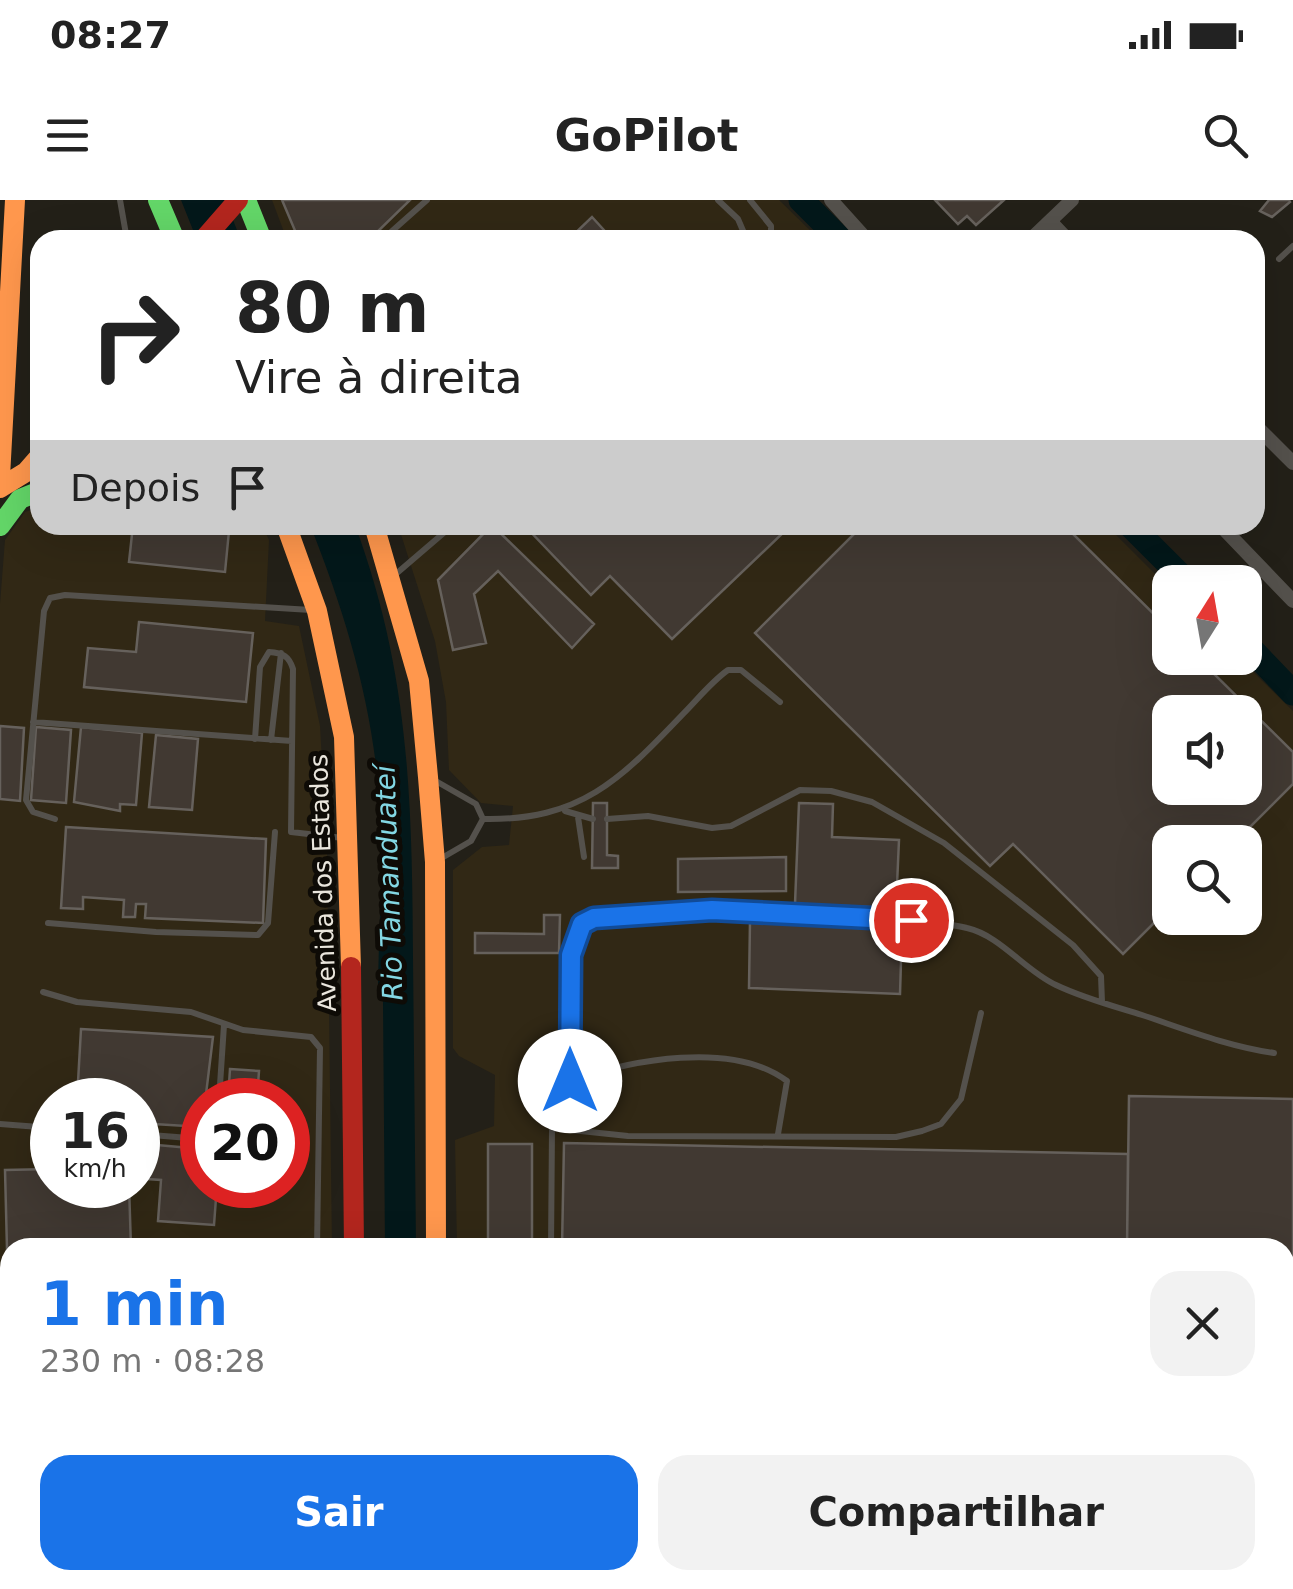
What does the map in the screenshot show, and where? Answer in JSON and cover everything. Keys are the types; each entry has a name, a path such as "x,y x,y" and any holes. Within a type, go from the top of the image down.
{"main road":[{"path":"0,477 16,200"},
{"path":"158,200 171,230"},
{"path":"212,230 239,202 256,230"},
{"path":"2,455 30,459"},
{"path":"0,488 30,465"},
{"path":"0,526 20,499 30,494"},
{"name":"Avenida dos Estados","path":"290,535 318,610 339,700 350,839 354,1238"},
{"path":"377,535 419,682 428,777 434,862 436,1238"}],"street":[{"path":"831,200 858,230"},
{"path":"1041,230 1072,200"},
{"path":"1050,221 1059,230"},
{"path":"1265,435 1293,462"},
{"path":"1230,535 1293,601"}],"lane":[{"path":"120,200 125,230"},
{"path":"393,230 426,200"},
{"path":"718,200 738,218 743,230"},
{"path":"750,200 770,230"},
{"path":"1278,259 1293,246"},
{"path":"392,578 442,535"},
{"path":"54,819 38,816 26,800 44,611 56,596 318,610"},
{"path":"255,739 260,667 269,652 281,653 290,658 293,669 291,832 350,839"},
{"path":"271,740 281,653"},
{"path":"483,819 564,811 594,797 633,766 728,670 741,670 780,702"},
{"path":"33,722 292,742"},
{"path":"428,777 467,797 483,819"},
{"path":"607,818 648,816 712,828 732,826 800,790 854,795 944,843 1073,945 1100,976 1102,1002"},
{"path":"564,811 593,819"},
{"path":"578,817 584,857"},
{"path":"434,862 471,842 483,819"},
{"path":"48,922 156,932 258,934 268,923 275,832"},
{"path":"570,1081 571,955 575,937 582,924 594,918 639,912 876,916 970,928 1052,983 1210,1042 1274,1053"},
{"path":"42,992 77,1002 191,1012 224,1025 307,1036 320,1048 316,1238"},
{"path":"552,1128 628,1136 896,1137 940,1124 961,1100 981,1012"},
{"path":"220,1078 224,1025"},
{"path":"533,1097 631,1063 680,1057 767,1066 786,1082 778,1134"},
{"path":"544,1092 552,1128 550,1238"},
{"path":"0,1124 30,1126"}],"shaded area":[{"path":"272,200 779,200 810,230 283,230"},
{"path":"30,510 30,535 267,535 265,621 299,626 320,726 327,849 332,1238 0,1238 0,604 5,540"},
{"path":"401,535 1116,535 1152,571 1152,675 1256,675 1293,711 1293,1238 457,1238 455,1140 494,1126 495,1075 459,1056 453,1048 453,870 482,847 509,845 513,806 481,803 449,770 446,702 435,641"}],"water":[{"path":"181,200 225,200 237,230 193,230"},
{"name":"Rio Tamanduateí","path":"314,535 358,535 387,634 397,686 411,846 416,1238 385,1238 383,1002 378,984 380,815 366,704 336,595"}],"building":[{"path":"282,200 410,200 379,230 295,230"},
{"path":"935,200 1004,200 976,225 967,216 958,224"},
{"path":"1269,200 1290,202 1272,217 1260,211"},
{"path":"592,217 604,230 578,230"},
{"path":"132,535 229,535 225,572 129,562"},
{"path":"482,535 502,535 594,624 572,648 498,571 474,594 486,643 453,650 438,580"},
{"path":"534,535 781,535 672,639 610,576 591,595"},
{"path":"853,535 1074,535 1152,612 1152,675 1215,675 1235,695 1152,695 1152,805 1262,805 1262,721 1293,752 1293,784 1252,825 1152,825 1152,925 1123,954 1013,844 990,866 755,633"},
{"path":"139,622 253,633 246,702 84,687 88,648 136,652"},
{"path":"0,726 24,728 20,801 0,799"},
{"path":"36,727 71,730 66,803 31,800"},
{"path":"81,727 142,733 136,805 120,804 120,811 74,802"},
{"path":"156,735 198,739 192,810 149,807"},
{"path":"593,803 607,803 607,855 618,856 618,868 592,868"},
{"path":"799,803 833,804 832,837 899,840 896,908 795,904"},
{"path":"66,827 266,839 263,923 145,918 146,904 136,904 135,917 123,917 124,900 83,897 83,909 61,908"},
{"path":"786,857 786,891 678,892 678,859"},
{"path":"544,915 560,915 559,953 475,953 475,933 544,934"},
{"path":"750,921 902,928 900,994 749,988"},
{"path":"81,1029 213,1037 208,1078 180,1078 180,1126 160,1124 160,1078 78,1078"},
{"path":"230,1069 259,1071 259,1078 229,1078"},
{"path":"1129,1096 1293,1099 1293,1238 1127,1238"},
{"path":"564,1143 1128,1154 1127,1238 562,1238"},
{"path":"488,1144 532,1144 532,1238 488,1238"},
{"path":"160,1145 180,1147 180,1208 215,1208 214,1225 158,1221"},
{"path":"30,1169 30,1208 130,1208 131,1238 7,1238 5,1170"}],"waterway":[{"path":"801,200 831,230"},
{"path":"1140,535 1170,565"},
{"path":"1262,661 1293,693"}],"traffic: fast":[{"path":"158,200 171,230"},
{"path":"246,200 258,230"},
{"path":"0,526 20,499 30,495"}],"traffic: slow":[{"path":"0,477 15,200"},
{"path":"0,488 30,467"},
{"path":"290,535 317,611 344,737 351,967"},
{"path":"377,535 419,681 428,777 435,862 436,1238"}],"traffic: jam":[{"path":"212,230 238,200"},
{"path":"351,967 354,1238"}],"route":[{"path":"570,1081 571,955 582,924 594,918 712,910 911,920"}]}
